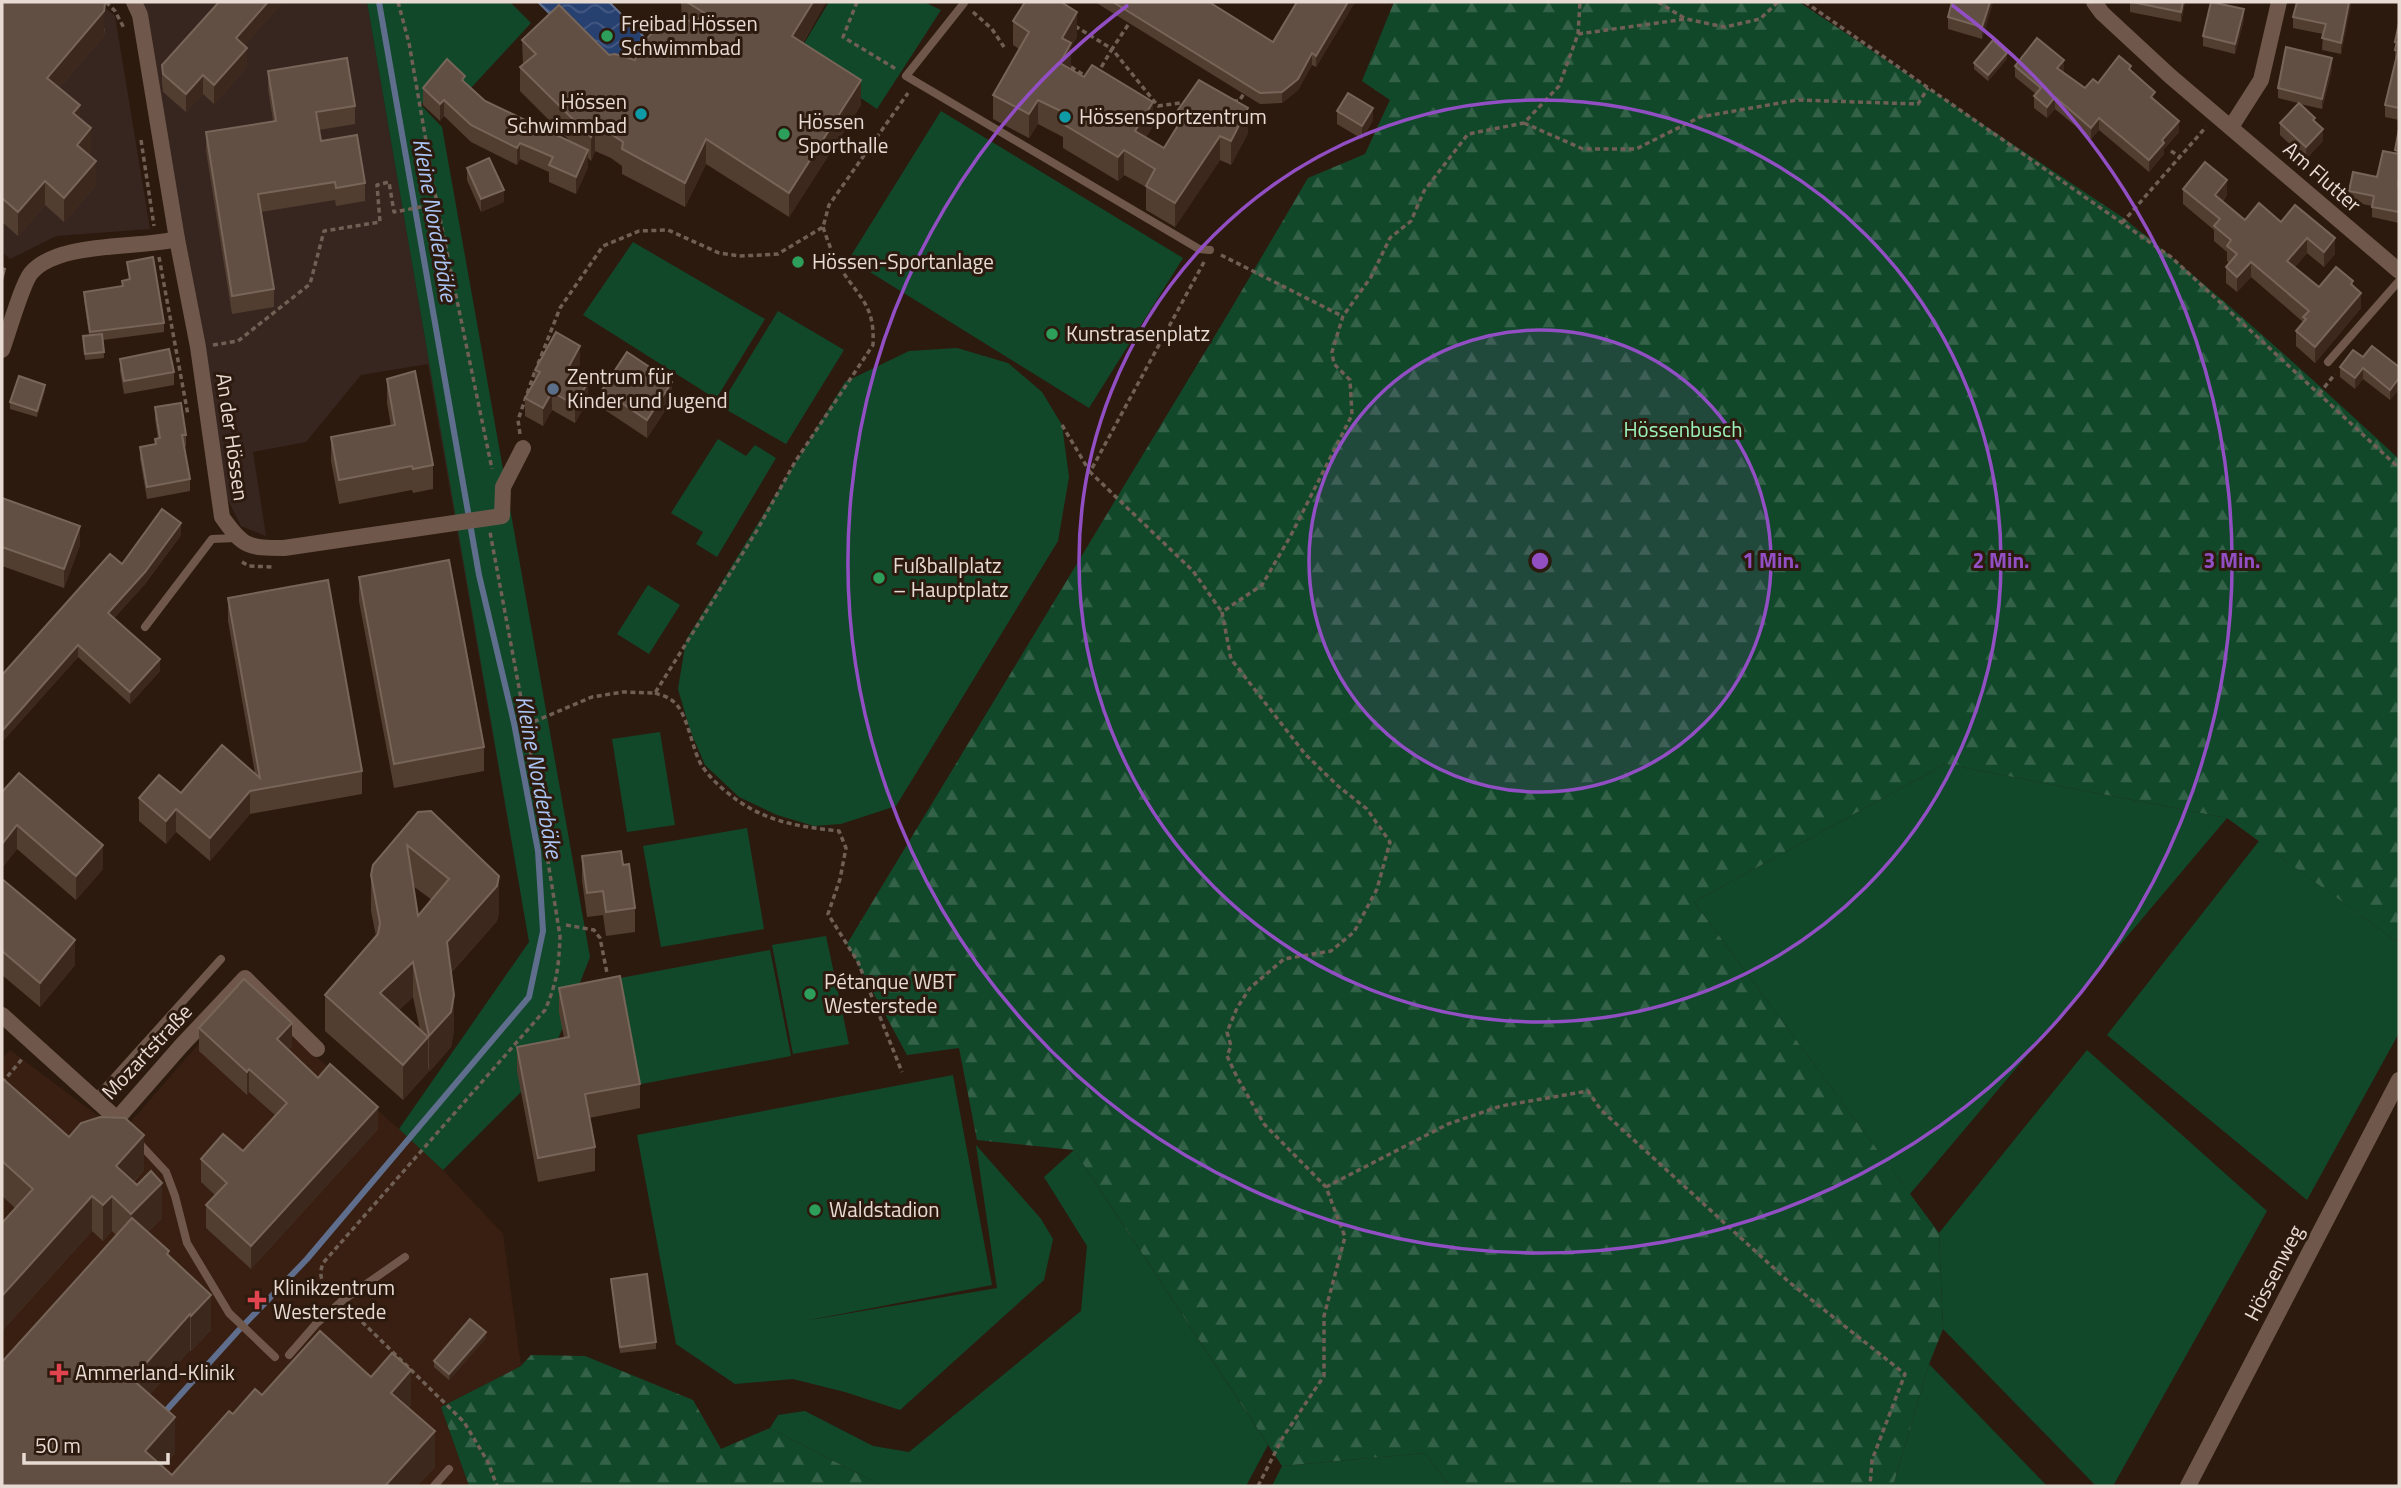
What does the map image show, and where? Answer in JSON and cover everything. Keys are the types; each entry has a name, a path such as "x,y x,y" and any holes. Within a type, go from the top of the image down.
{"street":[{"name":"An der Hössen","path":"134,2 140,15 177,239 198,347 222,517 237,538"},
{"name":"Am Flutter","path":"2094,2 2112,22 2217,115 2399,271"},
{"path":"2231,127 2261,80 2279,2"},
{"path":"2,350 30,275 45,261 69,252 156,244 177,239"},
{"path":"237,538 256,548 284,548 502,516 503,487 523,448"},
{"name":"Mozartstraße","path":"2,1015 121,1123 181,1046 245,978 317,1049"},
{"name":"Hössenweg","path":"2188,1486 2399,1080"}],"lane":[{"path":"963,2 906,76 1199,249 1210,250"},
{"path":"2328,362 2399,281"},
{"path":"145,627 212,539 237,538"},
{"path":"95,1099 221,959"},
{"path":"132,1136 166,1172 187,1243 229,1313 275,1357"},
{"path":"289,1355 316,1324 342,1301 405,1257"},
{"path":"434,1486 449,1469"}],"path":[{"path":"398,2 493,475"},
{"path":"857,2 843,37 906,76"},
{"path":"963,2 992,29 1004,47"},
{"path":"1524,123 1559,86 1578,34 1580,2"},
{"path":"1658,2 1686,19"},
{"path":"1578,34 1686,19 1725,27 1760,19 1778,2"},
{"path":"1805,2 2171,257 2399,468"},
{"path":"1067,21 1112,49 1158,106 1197,100"},
{"path":"1071,67 1093,81 1128,25"},
{"path":"655,693 756,532 795,463 873,345 874,327 869,308 831,251 823,227 829,205 916,83"},
{"path":"1222,612 1262,585 1290,537 1352,415 1350,380 1334,364 1332,352 1343,316 1371,277 1390,238 1410,221 1424,191 1468,134 1524,123 1583,149 1636,149 1700,117 1797,100 1918,104 1928,88"},
{"path":"1229,100 1239,101 1245,91"},
{"path":"2122,223 2217,115"},
{"path":"2171,151 2180,157"},
{"path":"198,347 238,341 310,284 324,231 380,222 377,185 389,182 394,212 437,204"},
{"path":"523,448 518,420 560,308 603,246 639,231 668,230 719,253 740,257 778,254 823,227"},
{"path":"1090,472 1210,250 1343,316"},
{"path":"1062,425 1090,472 1193,571 1222,612 1231,659 1305,754 1367,809 1390,842 1377,889 1354,932 1331,951 1284,959 1250,988 1237,1008 1227,1032 1231,1046 1227,1056 1264,1124 1326,1187 1345,1237 1324,1316 1324,1376 1283,1437 1258,1486"},
{"path":"483,519 526,725 560,936 555,989 545,1010 323,1263 320,1273 323,1284 464,1422 488,1462 497,1486"},
{"path":"526,725 592,697 623,692 655,693 672,699 683,715 702,767 743,806 769,818 800,827 839,831 846,848 840,879 828,914 858,962 902,1072"},
{"path":"566,925 594,930 600,938 607,973"},
{"path":"2,1083 35,1045"},
{"path":"1326,1187 1448,1124 1501,1106 1588,1091 1601,1110 1789,1282 1905,1374 1872,1460 1870,1486"}],"shaded area":[{"path":"2,2 98,2 115,16 150,229 56,236 10,259 2,252"},
{"path":"141,2 367,2 529,942 428,364 361,375 306,442 253,452 266,536 241,526 227,498"},
{"name":"Klinikzentrum Westerstede","path":"243,993 430,1156 503,1234 521,1366 441,1407 469,1486 2,1486 2,1059 10,1050 121,1133"}],"green space":[{"path":"367,2 510,2 531,23 470,89 449,71 421,105 442,127 590,957 548,1065 443,1170 399,1129 529,942"},
{"path":"829,2 924,2 941,10 877,109 797,55"},
{"name":"Hössenbusch","path":"1394,2 1799,2 2122,217 2228,305 2399,459 2399,943 2227,818 1945,764 1694,902 1939,1233 1943,1329 1929,1364 1893,1486 1450,1486 1425,1453 1282,1466 1074,1150 977,1140 959,1048 907,1055 847,944 1308,178 1365,154 1390,100 1362,81"},
{"name":"Kunstrasenplatz","path":"941,111 1183,258 1089,408 849,259"},
{"path":"633,242 765,319 716,399 583,315"},
{"path":"778,311 844,350 786,444 720,406"},
{"path":"957,348 1008,363 1042,392 1062,425 1069,477 1058,541 896,806 841,824 814,826 777,815 739,797 705,765 690,730 678,689 686,640 845,382 909,351"},
{"path":"718,439 746,456 755,445 776,458 717,557 696,544 703,532 671,513"},
{"path":"648,585 680,605 649,654 617,634"},
{"path":"660,732 675,825 627,832 612,739"},
{"path":"1945,764 2227,818 1910,1194 1694,902"},
{"path":"747,828 764,929 661,947 643,846"},
{"path":"2259,841 2399,943 2399,1033 2307,1200 2107,1035"},
{"name":"Pétanque WBT Westerstede","path":"826,936 849,1044 793,1054 772,945"},
{"path":"770,950 791,1056 636,1085 615,979"},
{"path":"2087,1050 2267,1211 2113,1486 2096,1486 1943,1329 1939,1233"},
{"name":"Waldstadion","path":"953,1075 992,1285 804,1321 997,1288 976,1145 1041,1219 1053,1239 1044,1280 900,1410 793,1379 735,1384 676,1344 637,1135"},
{"path":"1074,1150 1268,1445 1246,1486 882,1486 770,1428 778,1415 805,1411 873,1446 909,1452 1081,1311 1087,1246 1044,1177"},
{"path":"531,1355 585,1356 693,1400 721,1449 770,1428 882,1486 469,1486 441,1407 521,1366"},
{"path":"1929,1364 2047,1486 1893,1486"},
{"path":"1425,1453 1450,1486 1272,1486 1282,1466"}],"water":[{"name":"Freibad Hössen Schwimmbad","path":"538,2 609,2 633,26 638,23 645,30 641,34 645,38 609,73"}],"building":[{"path":"2,2 105,4 104,11 47,78 80,105 73,113 91,128 77,145 96,161 64,198 45,181 18,212 2,198"},
{"path":"219,2 268,2 236,38 247,48 214,85 203,75 186,94 163,74 162,65"},
{"name":"Hössen Schwimmbad","path":"687,2 813,2 792,36 861,80 789,193 706,139 685,183 622,149 623,142 611,134 595,127 591,137 520,67 536,54 522,40 559,5 609,55 615,54 635,60 640,47 650,35 663,27 709,16"},
{"name":"Hössensportzentrum","path":"1025,2 1061,2 1077,12 1062,38 1071,43 1060,63 1084,77 1092,65 1153,102 1135,131 1164,148 1185,114 1178,110 1199,80 1248,108 1231,141 1220,136 1175,203 1146,186 1155,169 1124,150 1118,157 1063,124 1069,115 1038,100 1029,114 993,95 1029,32 1013,21"},
{"path":"1113,2 1209,2 1273,42 1297,2 1348,2 1316,56 1312,53 1298,79 1282,92 1260,93"},
{"path":"1952,2 1990,2 1982,27 1948,17"},
{"path":"2132,2 2183,2 2181,12"},
{"path":"2211,2 2244,9 2235,44 2203,36"},
{"path":"2297,2 2349,2 2341,43 2322,38 2326,24 2293,17"},
{"path":"2399,23 2399,108 2385,105 2398,51 2395,50 2395,42"},
{"path":"2037,38 2064,60 2057,68 2085,88 2093,79 2098,83 2119,56 2131,66 2129,69 2155,92 2151,97 2179,121 2149,160 2099,118 2091,128 2055,97 2047,107 2034,96 2041,88 2015,66"},
{"path":"1993,40 2007,53 1988,75 1974,63"},
{"path":"2286,47 2332,58 2322,99 2278,88"},
{"path":"347,58 355,106 316,112 321,141 357,135 365,183 336,188 335,182 258,194 274,289 232,296 206,132 276,121 268,71"},
{"path":"447,59 465,76 462,80 485,101 588,150 576,177 549,165 553,157 520,143 517,148 471,125 444,100 440,104 423,88"},
{"path":"1348,93 1373,108 1362,126 1337,111"},
{"path":"2299,103 2323,129 2306,147 2280,123"},
{"path":"2399,129 2399,151 2395,150"},
{"path":"2383,151 2399,154 2399,212 2372,207 2374,196 2349,191 2353,172 2377,177"},
{"path":"489,158 504,190 481,199 467,168"},
{"path":"2205,162 2227,180 2215,195 2245,220 2259,203 2281,222 2295,205 2335,238 2324,252 2307,238 2287,261 2319,287 2336,267 2353,281 2351,284 2361,293 2315,347 2296,331 2309,311 2251,262 2237,277 2226,267 2237,254 2227,246 2231,240 2214,226 2220,219 2183,189"},
{"path":"153,257 164,323 90,332 84,292 123,286 122,281 130,279 127,262"},
{"path":"556,332 580,346 567,370 588,382 575,405 552,392 543,408 525,398 540,372 535,370"},
{"path":"102,334 104,352 85,354 83,336"},
{"path":"2372,346 2399,367 2399,378 2390,390 2363,368 2355,378 2340,367 2353,350 2363,357"},
{"path":"169,349 174,372 124,381 120,359"},
{"path":"627,352 672,382 647,420 602,390"},
{"path":"415,371 433,465 413,469 412,466 339,480 331,437 395,425 387,379"},
{"path":"19,376 45,385 37,411 10,402"},
{"path":"181,403 186,435 182,435 190,479 147,487 140,447 156,444 155,439 160,438 155,407"},
{"path":"2,498 80,526 64,569 2,547"},
{"path":"162,509 181,523 145,572 108,613 160,659 130,692 78,645 2,731 2,675 110,554 122,564"},
{"path":"449,560 484,747 394,764 359,577"},
{"path":"328,580 362,771 250,791 210,838 176,809 166,821 139,798 159,775 181,793 222,745 260,778 228,598"},
{"path":"19,773 103,845 76,876 17,825 2,844 2,792"},
{"path":"431,811 499,876 497,886 447,942 454,995 451,1012 429,1036 413,962 380,993 428,1037 403,1065 325,995 378,934 380,923 371,875 373,865 418,812","holes":["407,845 449,879 418,916"]},
{"path":"621,851 623,865 629,864 635,908 606,912 603,891 587,893 582,856"},
{"path":"2,879 75,940 40,983 2,951"},
{"path":"620,976 640,1084 585,1094 595,1147 538,1158 517,1047 569,1037 559,988"},
{"path":"244,979 292,1023 277,1039 318,1078 330,1064 378,1107 251,1246 206,1205 227,1183 201,1159 223,1134 243,1151 287,1103 249,1069 247,1072 199,1028"},
{"path":"2,1078 69,1137 81,1123 100,1117 125,1118 144,1135 116,1166 137,1185 151,1171 162,1183 131,1214 112,1196 103,1205 92,1196 2,1296 2,1223 33,1189 2,1161"},
{"path":"132,1218 169,1251 167,1254 211,1295 191,1316 190,1314 132,1379 175,1417 145,1451 172,1475 229,1411 233,1414 255,1389 262,1395 320,1331 371,1377 392,1353 411,1370 391,1393 435,1431 385,1486 2,1486 2,1362"},
{"path":"647,1274 656,1342 620,1347 611,1279"},
{"path":"470,1319 486,1332 449,1374 434,1361"}],"waterway":[{"name":"Kleine Norderbäke","path":"163,1414 307,1259 529,997 543,931 538,851 514,723 479,575 379,2"}],"place":[{"name":"Freibad Hössen Schwimmbad","path":"607,36"},
{"name":"Hössen Schwimmbad","path":"641,114"},
{"name":"Hössensportzentrum","path":"1065,117"},
{"name":"Hössen Sporthalle","path":"784,134"},
{"name":"Hössen-Sportanlage","path":"798,262"},
{"name":"Kunstrasenplatz","path":"1052,334"},
{"name":"Zentrum für Kinder und Jugend","path":"553,389"},
{"name":"Fußballplatz – Hauptplatz","path":"879,578"},
{"name":"Pétanque WBT Westerstede","path":"810,994"},
{"name":"Waldstadion","path":"815,1210"},
{"name":"Klinikzentrum Westerstede","path":"257,1300"},
{"name":"Ammerland-Klinik","path":"59,1373"}]}
